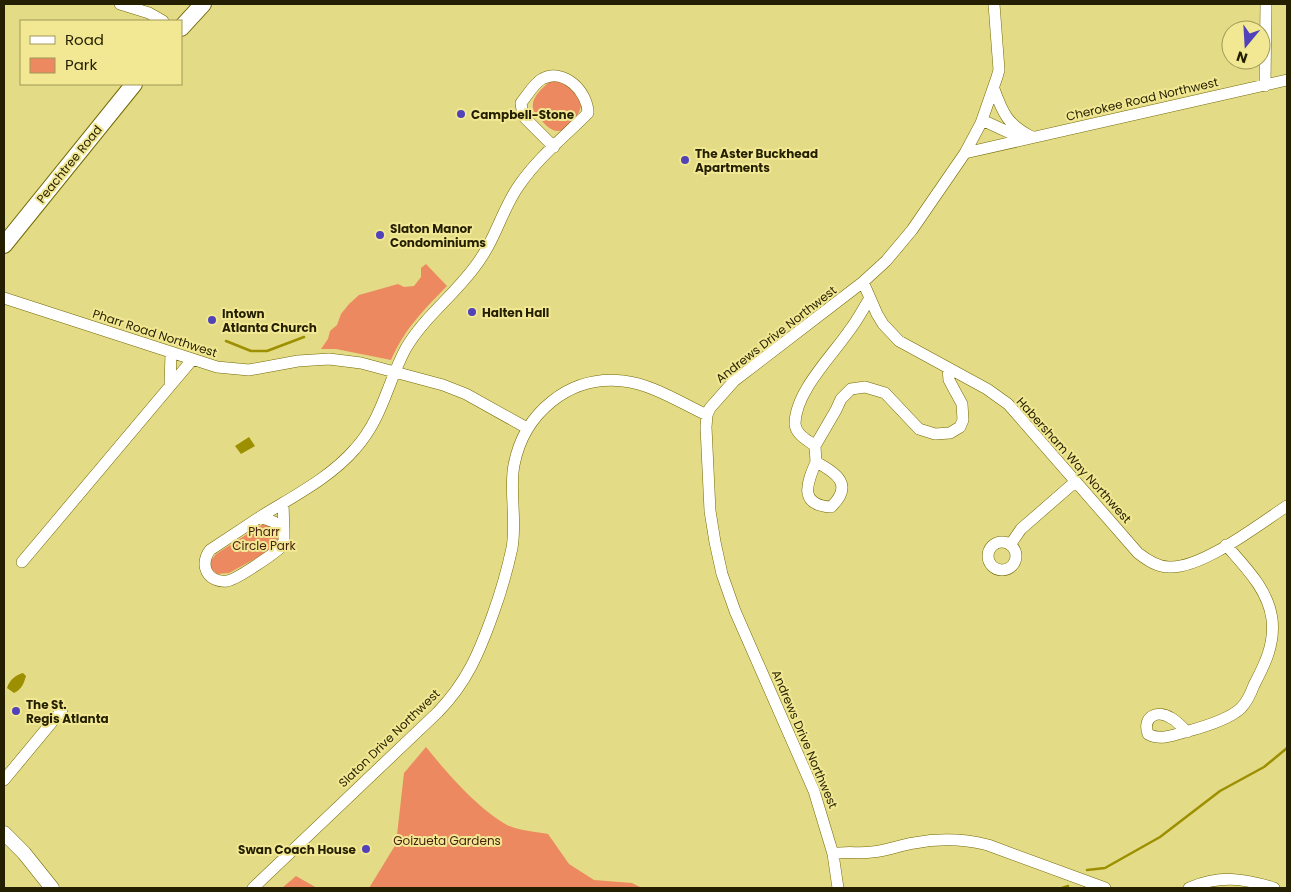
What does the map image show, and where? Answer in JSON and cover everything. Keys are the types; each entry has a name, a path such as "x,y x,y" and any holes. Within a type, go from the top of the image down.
{"highway":[{"path":"182,27 203,4"},
{"name":"Peachtree Road","path":"4,245 133,85"}],"main road":[{"path":"4,833 24,853 52,888"}],"street":[{"path":"120,4 161,20"},
{"name":"Andrews Drive Northwest","path":"838,888 833,854 814,792 722,574 710,511 707,415 714,401 734,381 863,282 886,261 912,230 965,154 994,89 999,70 994,4"},
{"path":"1265,86 1266,4"},
{"path":"283,502 284,541 280,548 231,580 220,581 211,577 206,571 204,564 210,550 283,502 329,473 355,450 376,419 406,349 418,329 470,274 481,258 519,184 533,167 588,113 588,104 580,88 566,79 553,75 540,80 521,103 523,116 554,146"},
{"name":"Cherokee Road Northwest","path":"965,154 1287,80"},
{"path":"994,89 1007,119 1024,140"},
{"path":"980,123 1024,140"},
{"name":"Habersham Way Northwest","path":"863,282 877,314 891,334 908,347 988,390 1008,404 1138,552 1154,563 1170,567 1185,566 1226,545 1287,506"},
{"name":"Pharr Road Northwest","path":"4,298 218,368 249,370 298,361 329,359 361,363 466,394 527,428"},
{"path":"816,446 798,433 795,425 800,401 823,363 849,331 870,298"},
{"path":"170,386 171,353"},
{"path":"22,562 192,360"},
{"path":"816,462 816,446 840,400 851,389 865,387 885,393 919,429 935,434 950,433 960,428 963,420 962,404 949,380 948,368"},
{"name":"Slaton Drive Northwest","path":"253,888 438,712 462,684 473,666 482,646 508,565 514,528 513,467 518,446 527,428 541,410 560,395 580,386 604,381 623,381 644,386 707,415"},
{"path":"1010,545 1022,529 1075,482"},
{"path":"260,517 274,522 284,532"},
{"path":"1187,732 1230,715 1242,708 1265,663 1272,643 1272,619 1265,596 1256,581 1226,545"},
{"path":"4,780 62,710"},
{"path":"833,854 840,852 874,852 916,842 940,840 972,841 988,845 1105,888"},
{"path":"1189,888 1210,881 1238,879 1250,880 1274,888"}],"green space":[{"path":"552,80 569,86 582,100 580,111 573,122 564,130 559,131 548,127 533,109 534,98"},
{"path":"426,264 447,286 422,312 402,338 391,360 336,349 321,349 328,339 330,331 337,325 341,314 359,295 398,284 404,287 414,286 421,277 421,268"},
{"name":"Pharr Circle Park","path":"263,524 273,525 280,537 275,548 229,573 217,574 210,567 210,562 216,554"},
{"name":"Goizueta Gardens","path":"426,747 463,789 496,818 516,828 548,834 569,864 594,880 632,883 642,888 369,888 396,844 404,773"},
{"path":"296,876 317,888 282,888"}],"shaded area":[{"path":"249,437 255,446 241,454 235,446"},
{"path":"23,673 26,676 19,690 14,693 7,688 14,678"}],"waterway":[{"path":"226,341 251,351 267,351 304,337"},
{"path":"1087,870 1105,868 1160,837 1220,791 1264,767 1287,748"},
{"path":"1062,888 1068,886"}],"place":[{"name":"Campbell-Stone","path":"461,114"},
{"name":"The Aster Buckhead Apartments","path":"685,160"},
{"name":"Slaton Manor Condominiums","path":"380,235"},
{"name":"Halten Hall","path":"472,312"},
{"name":"Intown Atlanta Church","path":"212,320"},
{"name":"The St. Regis Atlanta","path":"16,711"},
{"name":"Swan Coach House","path":"366,849"}]}
